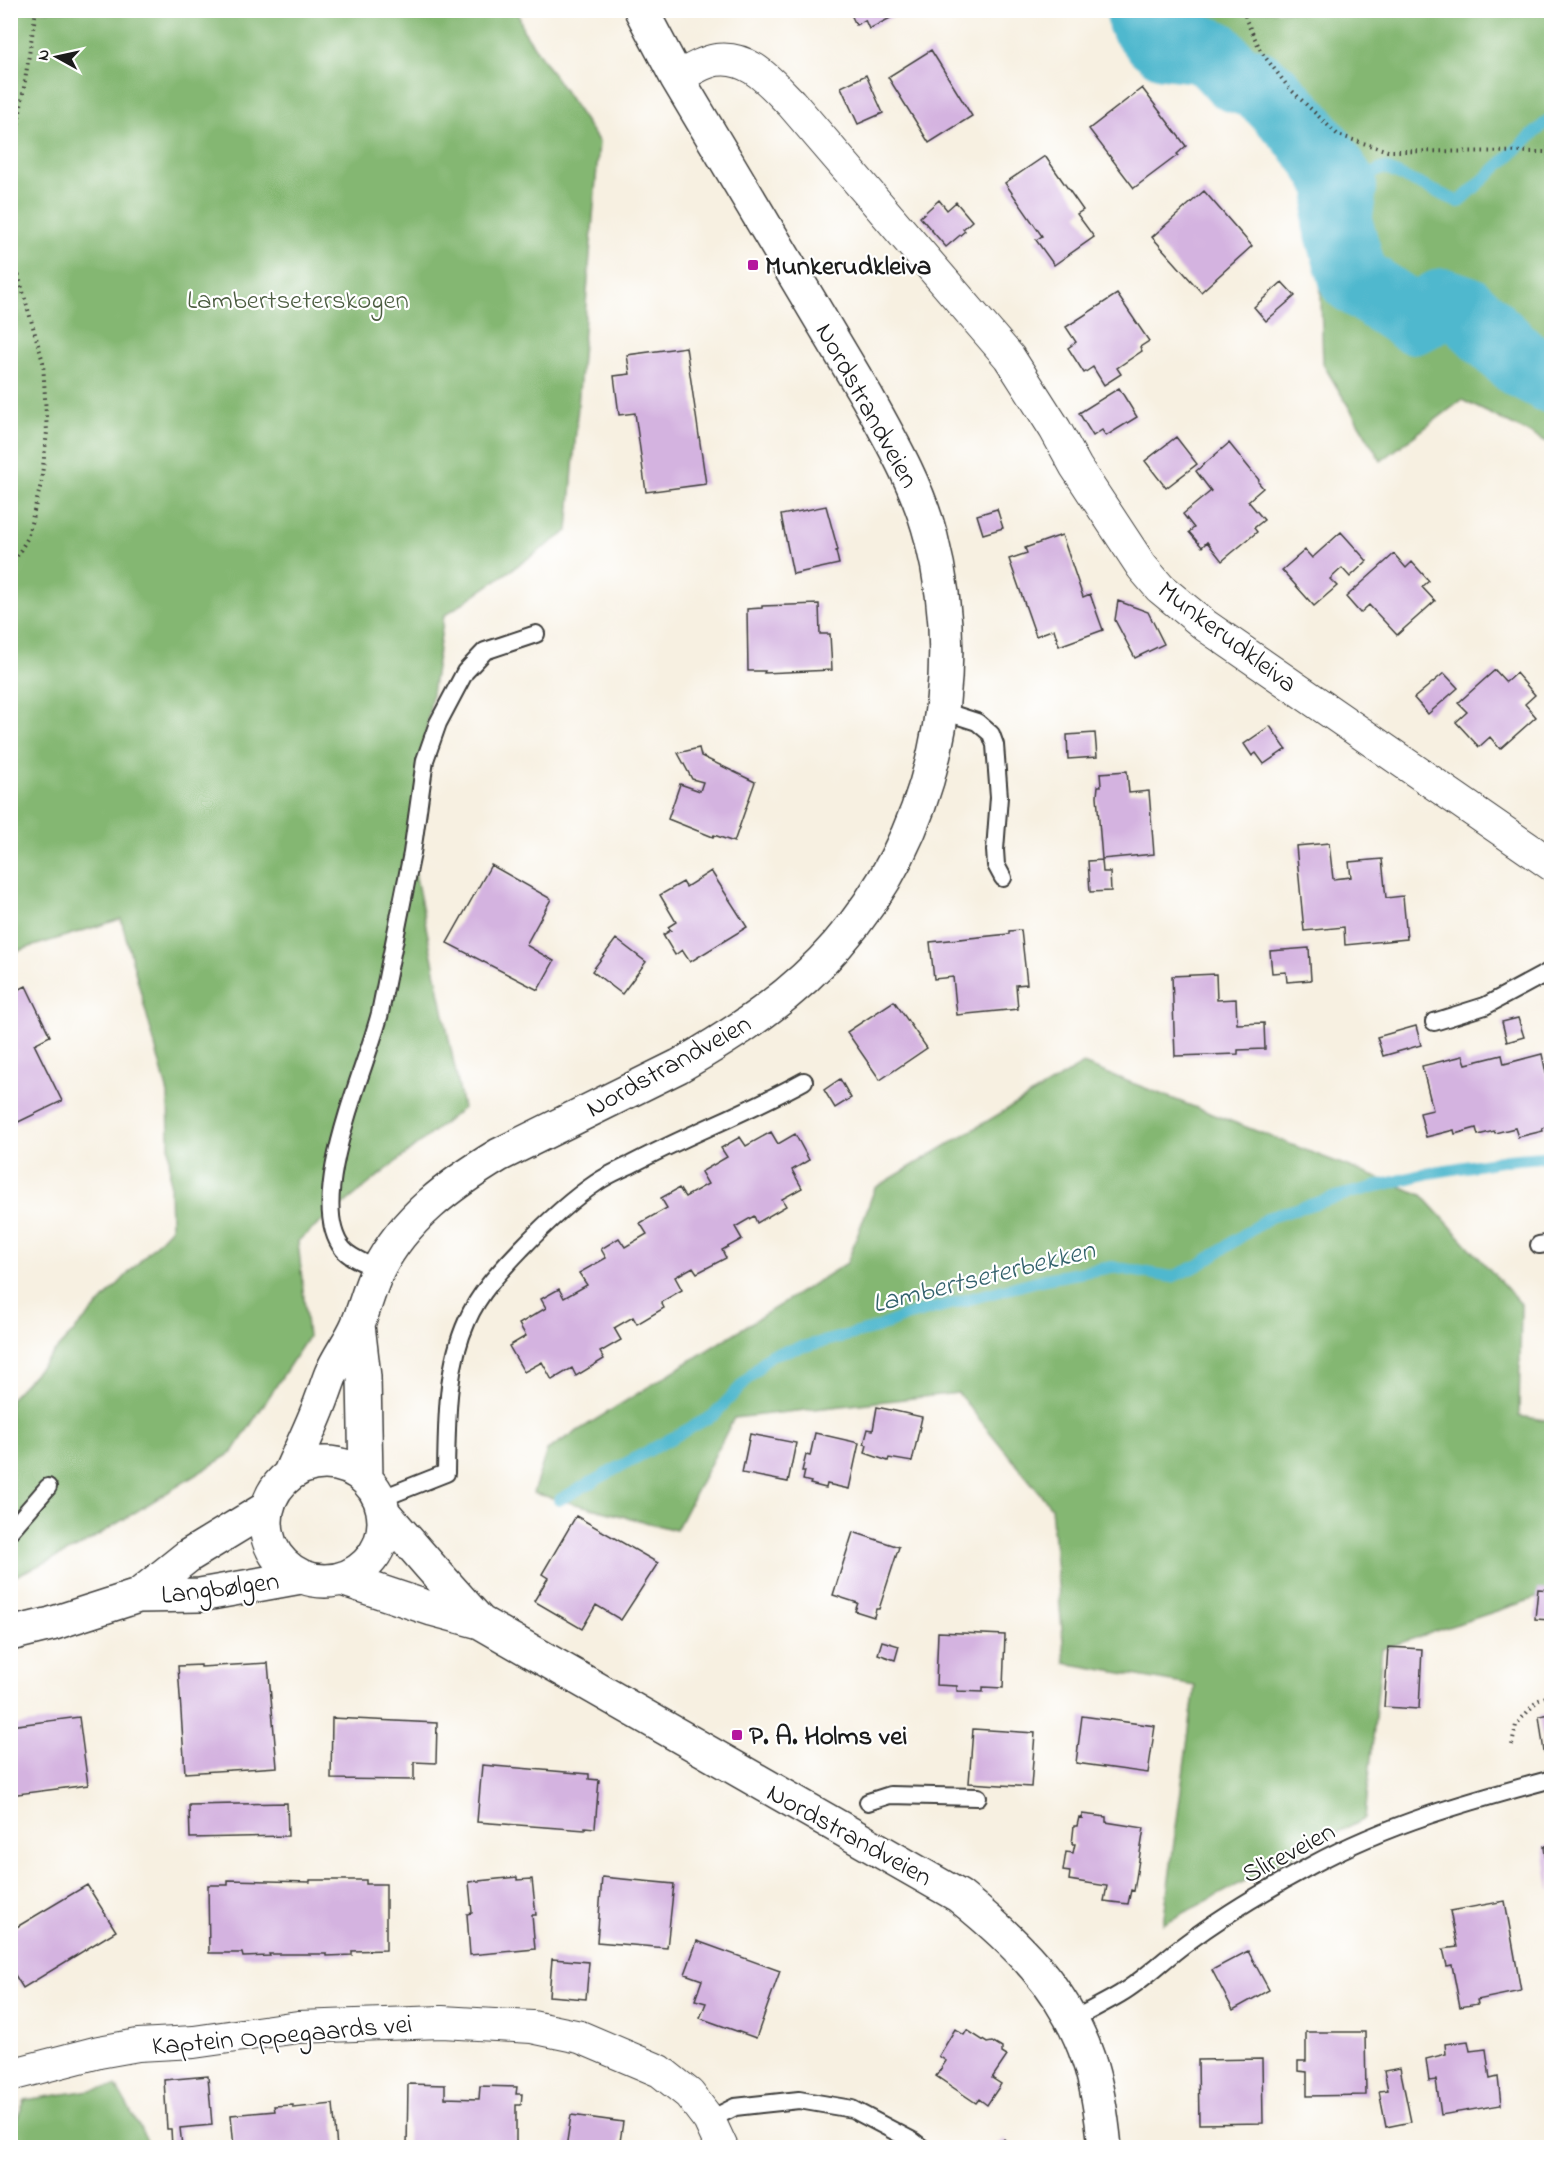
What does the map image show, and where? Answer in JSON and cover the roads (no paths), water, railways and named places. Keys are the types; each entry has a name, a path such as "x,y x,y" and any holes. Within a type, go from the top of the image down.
{"main road":[{"name":"Nordstrandveien","path":"289,1475 320,1406 331,1372 358,1325 365,1300 378,1270 409,1226 446,1189 499,1155 679,1066 764,1012 836,946 884,881 909,831 935,755 943,711 946,666 945,628 940,581 931,537 916,492 896,449 867,397 677,78 641,10"},
{"name":"Nordstrandveien","path":"358,1325 376,1497 424,1560 480,1622"},
{"path":"322,1463 345,1467 376,1497 384,1524 379,1548 363,1567 342,1579 321,1582 301,1577 291,1571 275,1554 267,1531 267,1508 276,1490 289,1475 299,1469 322,1463"},
{"name":"Langbølgen","path":"138,1596 188,1556 267,1508"},
{"name":"Langbølgen","path":"10,1634 51,1624 138,1596 200,1595 301,1577"},
{"name":"Nordstrandveien","path":"342,1579 432,1609 480,1622 959,1896 987,1918 1022,1951 1042,1974 1072,2020 1088,2058 1096,2087 1105,2148"}],"street":[{"name":"Munkerudkleiva","path":"677,78 714,60 730,59 755,68 791,103 1009,357 1117,531 1160,588 1206,626 1551,865"},
{"name":"Kaptein Oppegaards vei","path":"10,2075 99,2052 138,2045 194,2042 298,2027 442,2022 532,2027 580,2037 660,2071 689,2094 708,2120 722,2148"}],"lane":[{"path":"378,1270 343,1250 330,1213 331,1192 341,1140 375,1034 395,945 412,853 425,760 438,723 465,672 485,651 536,634"},
{"path":"943,711 977,722 991,734 995,745 999,797 995,850 996,865 1003,878"},
{"path":"1434,1022 1485,1005 1551,970"},
{"path":"376,1497 446,1473 451,1383 458,1348 467,1321 483,1292 505,1265 537,1233 573,1200 597,1182 662,1148 768,1101 804,1081"},
{"path":"10,1530 48,1487"},
{"name":"Slireveien","path":"1072,2020 1120,1994 1151,1973 1185,1944 1249,1901 1314,1864 1386,1831 1446,1809 1551,1779"},
{"name":"Nordstrandveien","path":"868,1802 890,1795 978,1797"},
{"path":"708,2120 735,2107 799,2100 852,2109 922,2148"}],"waterway":[{"path":"1141,10 1142,20 1165,44 1196,48 1213,54 1234,77 1255,84 1270,95 1299,125 1322,154 1342,187 1337,222 1354,279 1414,319 1444,303 1465,310 1521,363 1552,379"},
{"path":"1342,187 1384,168 1459,202 1552,117"},
{"name":"Lambertseterbekken","path":"559,1500 714,1415 770,1355 877,1328 905,1316 1045,1279 1112,1267 1172,1277 1199,1265 1270,1217 1429,1173 1507,1160 1552,1156"}],"place":[{"name":"Munkerudkleiva","path":"753,265"},
{"name":"P. A. Holms vei","path":"737,1735"}],"park label":[{"name":"Lambertseterskogen","path":"298,299"}]}
